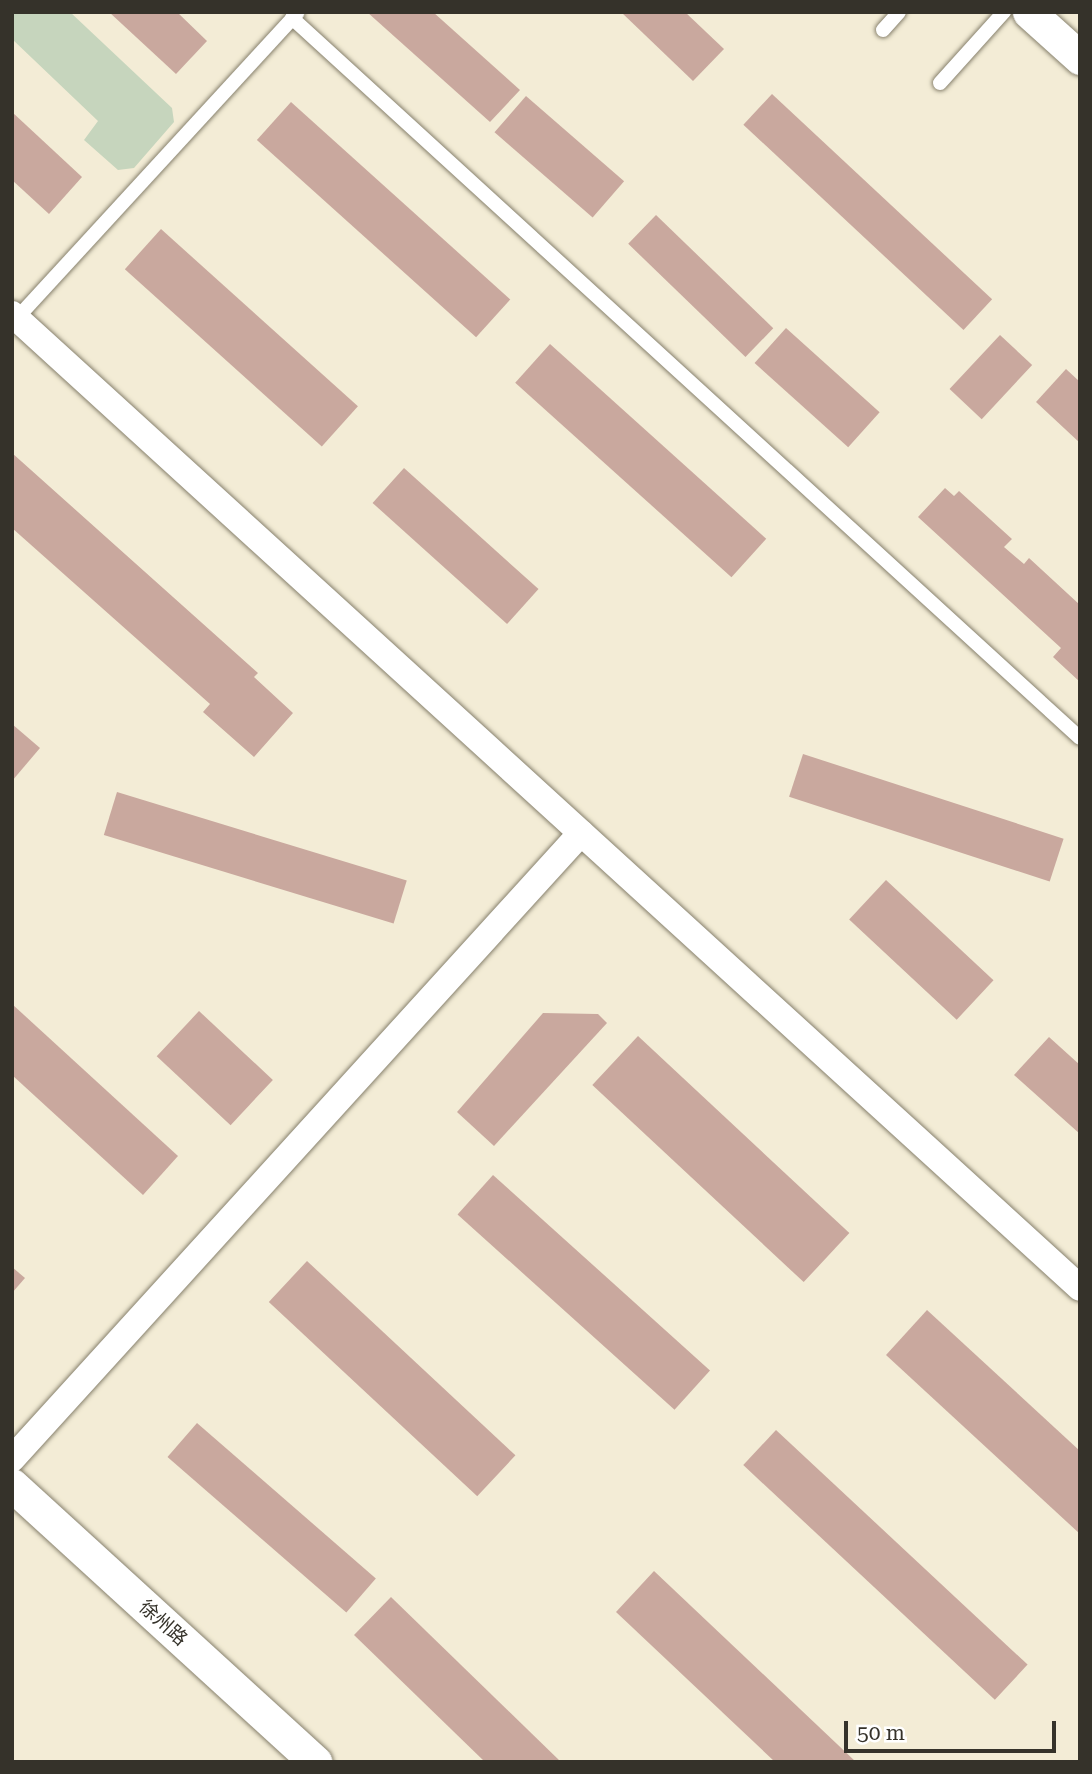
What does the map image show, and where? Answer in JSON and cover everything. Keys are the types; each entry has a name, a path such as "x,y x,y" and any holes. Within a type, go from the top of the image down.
{"street":[{"path":"1029,12 1080,58"},
{"path":"15,316 1080,1289"},
{"path":"12,1459 581,833"},
{"name":"徐州路","path":"12,1485 315,1762"}],"lane":[{"path":"883,30 899,12"},
{"path":"940,83 1004,12"},
{"path":"15,316 295,15 1080,738"}],"green space":[{"path":"12,12 70,12 172,108 174,122 134,168 118,170 84,140 98,121 12,39"}],"building":[{"path":"109,12 177,12 207,41 176,74"},
{"path":"367,12 433,12 520,90 490,122"},
{"path":"621,12 685,12 724,49 693,81"},
{"path":"772,94 992,299 963,330 743,125"},
{"path":"526,96 624,181 593,218 495,132"},
{"path":"291,102 510,299 476,337 257,140"},
{"path":"12,112 82,177 49,214 12,180"},
{"path":"656,215 773,328 745,357 628,244"},
{"path":"161,229 358,406 322,446 125,269"},
{"path":"786,328 880,412 848,447 755,363"},
{"path":"1000,335 1032,365 982,419 950,389"},
{"path":"550,344 766,539 731,577 515,383"},
{"path":"1066,369 1080,382 1080,443 1036,402"},
{"path":"12,453 258,673 254,677 293,713 254,757 203,712 210,704 12,528"},
{"path":"404,468 539,589 507,624 373,503"},
{"path":"945,488 954,496 959,491 1012,539 1004,547 1024,564 1029,558 1080,605 1080,682 1053,657 1061,648 918,517"},
{"path":"12,724 40,748 12,781"},
{"path":"803,754 1064,839 1050,881 789,797"},
{"path":"117,792 407,881 394,924 104,835"},
{"path":"886,880 994,980 957,1020 849,919"},
{"path":"12,1004 178,1156 143,1195 12,1075"},
{"path":"199,1011 273,1080 231,1125 157,1056"},
{"path":"543,1013 598,1014 607,1023 494,1146 457,1112"},
{"path":"638,1036 849,1233 804,1282 592,1085"},
{"path":"1049,1037 1080,1065 1080,1134 1014,1075"},
{"path":"493,1175 710,1370 675,1410 458,1214"},
{"path":"307,1261 515,1455 477,1496 269,1302"},
{"path":"12,1267 25,1278 12,1293"},
{"path":"927,1310 1080,1451 1080,1534 886,1355"},
{"path":"197,1423 376,1578 346,1612 167,1457"},
{"path":"776,1430 1028,1665 995,1700 743,1465"},
{"path":"654,1571 856,1762 775,1762 616,1612"},
{"path":"391,1597 561,1762 485,1762 354,1635"}]}
